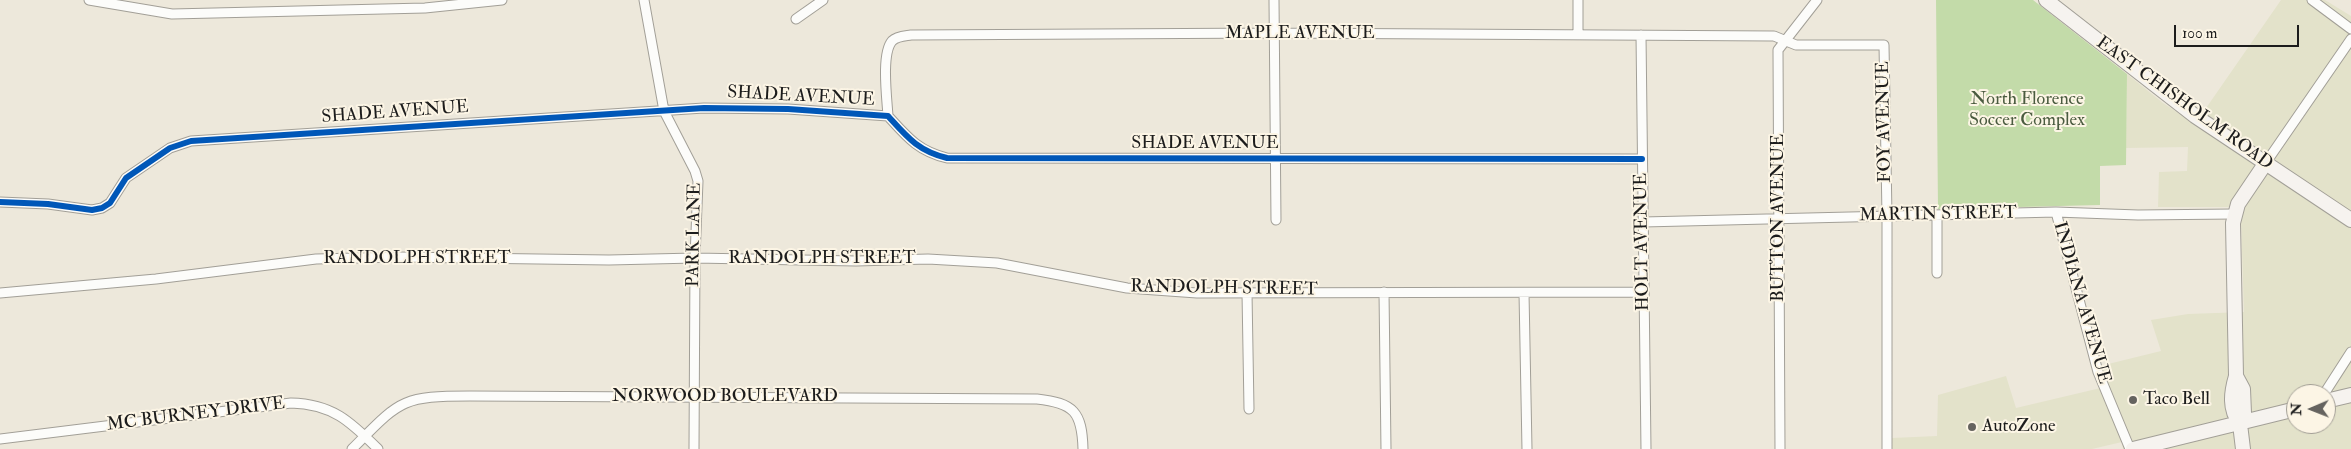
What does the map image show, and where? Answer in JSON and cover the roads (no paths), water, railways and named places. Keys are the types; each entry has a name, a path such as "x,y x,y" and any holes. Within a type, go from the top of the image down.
{"main road":[{"name":"EAST CHISHOLM ROAD","path":"2046,0 2195,116 2351,220"},
{"path":"2243,449 2240,424 2244,413 2243,389 2236,376 2234,214 2238,204 2265,164"},
{"path":"2336,399 2351,395"},
{"path":"2132,449 2286,412"}],"street":[{"path":"89,0 172,14 425,8 502,0"},
{"name":"PARK LANE","path":"644,0 664,110 695,171 698,181 695,258 694,449"},
{"path":"796,19 823,0"},
{"path":"1274,0 1276,220"},
{"path":"1578,0 1578,35"},
{"name":"BUTTON AVENUE","path":"1780,449 1778,50 1817,0"},
{"path":"2312,0 2351,29"},
{"name":"MAPLE AVENUE","path":"888,116 888,51 893,41 900,36 1274,33 1774,36 1785,40"},
{"name":"HOLT AVENUE","path":"1641,35 1646,449"},
{"path":"2265,164 2351,39"},
{"name":"FOY AVENUE","path":"1785,40 1796,45 1884,45 1887,216 1887,449"},
{"name":"SHADE AVENUE","path":"0,202 48,204 92,210 102,208 110,203 126,178 170,148 191,141 664,110 766,108 888,116 916,145 929,153 947,158 1642,159"},
{"name":"MARTIN STREET","path":"1643,222 2056,212 2138,215 2234,214"},
{"name":"INDIANA AVENUE","path":"2056,212 2098,372 2132,449"},
{"path":"1937,215 1937,273"},
{"name":"RANDOLPH STREET","path":"0,293 156,279 336,258 609,260 695,258 856,261 928,259 987,262 1127,288 1197,293 1643,292"},
{"path":"1247,292 1249,410"},
{"path":"1384,292 1386,449"},
{"path":"1524,293 1527,449"},
{"path":"2330,384 2351,352"},
{"name":"NORWOOD BOULEVARD","path":"352,449 386,414 402,403 418,398 695,397 1054,401 1071,408 1078,415 1082,426 1083,449"},
{"name":"MC BURNEY DRIVE","path":"0,439 291,403 312,403 332,410 365,436 378,449"}],"place":[{"name":"Taco Bell","path":"2133,400"},
{"name":"AutoZone","path":"1972,427"}],"park label":[{"name":"North Florence Soccer Complex","path":"2027,110"}]}
